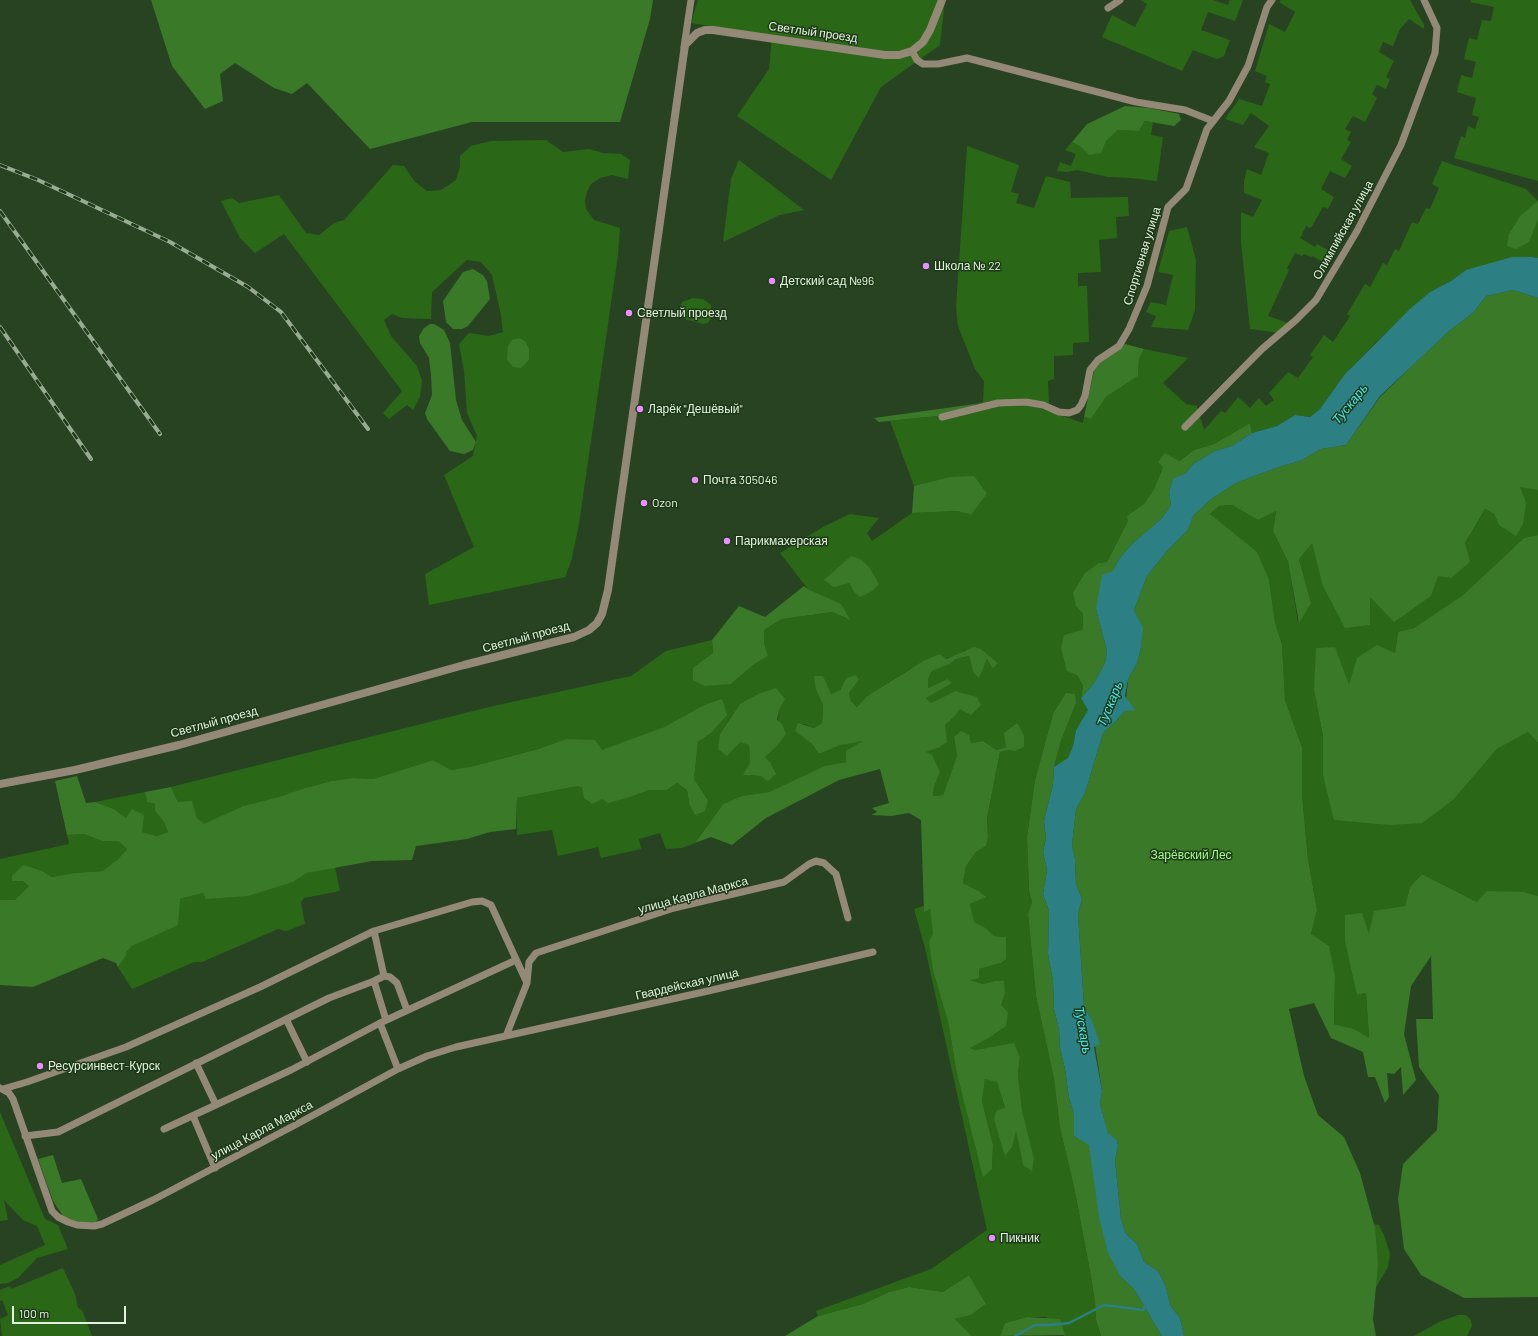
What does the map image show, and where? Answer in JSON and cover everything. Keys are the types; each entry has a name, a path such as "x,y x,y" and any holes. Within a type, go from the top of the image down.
{"street":[{"path":"683,53 691,0"},
{"path":"942,0 930,30 923,42 912,51 917,60 923,64 938,64 967,58 1136,102 1185,110 1213,121"},
{"path":"1108,8 1120,0"},
{"name":"Спортивная улица","path":"942,417 998,403 1026,402 1043,405 1059,412 1069,413 1077,410 1081,405 1085,396 1090,370 1098,360 1119,346 1130,329 1147,286 1168,207 1186,189 1207,129 1229,101 1248,66 1267,7 1272,0"},
{"name":"Олимпийская улица","path":"1185,426 1262,349 1296,320 1316,300 1357,231 1401,145 1435,53 1437,28 1424,0"},
{"name":"Светлый проезд","path":"0,784 75,770 179,745 574,637 589,630 597,623 606,603 685,45 690,38 705,30 885,55 899,55 912,51"},
{"name":"улица Карла Маркса","path":"1,1088 13,1099 52,1211 58,1218 77,1225 86,1227 102,1224 215,1168 398,1069 456,1047 506,1036 527,983 528,962 536,953 674,908 784,882 809,864 816,861 824,863 836,874 848,918"},
{"name":"улица Карла Маркса","path":"1,1088 23,1083 126,1047 260,987 374,931 472,902 482,901 491,905 527,983"},
{"path":"374,931 384,976"},
{"name":"Гвардейская улица","path":"506,1036 873,952"},
{"path":"164,1128 193,1116 307,1062 407,1010 516,960"},
{"path":"25,1136 58,1132 286,1019 330,998 384,976 390,977 397,983 407,1010"},
{"path":"374,981 383,1022 398,1069"},
{"path":"286,1019 307,1062"},
{"path":"196,1063 216,1105"},
{"path":"193,1116 215,1168"}],"green space":[{"path":"151,0 653,0 650,19 620,122 472,122 370,149 307,83 292,94 274,88 235,63 220,74 223,101 205,109 172,66"},
{"path":"698,0 945,0 940,45 881,87 831,180 737,116 769,69 772,36 691,23"},
{"path":"1140,0 1213,0 1228,5 1230,0 1243,0 1235,21 1208,12 1201,30 1230,40 1224,56 1217,59 1193,50 1182,71 1102,37 1112,15 1135,27 1147,4"},
{"path":"1281,0 1410,0 1424,25 1424,29 1409,19 1400,29 1393,46 1383,42 1379,52 1394,61 1386,77 1390,79 1386,89 1377,85 1372,94 1377,98 1365,122 1353,116 1345,129 1351,132 1347,140 1351,142 1341,159 1352,166 1345,178 1330,171 1321,189 1334,197 1328,209 1323,207 1311,228 1306,226 1300,238 1315,247 1317,244 1330,251 1323,262 1312,256 1311,257 1304,254 1302,256 1295,253 1287,268 1289,270 1268,316 1288,323 1280,333 1250,329 1241,241 1241,212 1253,217 1262,200 1244,193 1244,181 1247,169 1261,175 1269,153 1254,147 1269,126 1251,113 1243,125 1225,119 1239,99 1262,106 1270,84 1265,82 1267,76 1255,71 1269,24 1285,32 1295,12 1279,2"},
{"path":"1471,0 1538,0 1538,181 1454,158 1461,136 1465,138 1468,126 1475,129 1479,117 1472,115 1476,98 1457,92 1461,75 1472,78 1476,62 1464,59 1469,38 1477,40 1482,20 1491,21 1494,7 1470,2"},
{"path":"1125,106 1149,108 1179,114 1181,120 1174,126 1145,121 1139,131 1118,130 1106,141 1101,153 1089,155 1081,147 1072,142 1087,124"},
{"path":"1145,121 1153,122 1151,135 1163,137 1157,181 1108,177 1077,170 1067,172 1057,171 1060,162 1071,166 1076,154 1065,150 1072,142 1081,147 1089,155 1118,130 1139,131"},
{"path":"546,140 563,152 589,149 603,153 621,154 630,160 628,179 612,175 600,178 591,184 585,200 586,209 594,220 620,228 618,255 579,524 571,562 565,577 429,605 425,574 474,547 444,475 473,456 477,436 467,413 464,371 459,344 469,333 489,336 503,332 501,315 492,275 481,262 467,260 432,292 431,319 402,318 392,314 384,320 391,336 417,366 422,381 420,397 413,410 407,405 389,419 383,413 402,391 284,234 255,253 240,238 221,201 232,198 239,203 279,195 306,233 319,235 334,223 344,220 393,165 404,166 415,182 427,191 441,190 456,180 460,167 460,156 471,146 491,141"},
{"path":"967,146 1019,165 1011,192 1019,194 1016,203 1034,208 1046,176 1070,182 1071,198 1128,197 1129,216 1116,217 1117,238 1099,240 1101,272 1078,273 1078,286 1087,286 1089,342 1073,343 1073,355 1054,356 1054,379 1048,381 1049,404 1026,398 987,402 1033,406 1083,423 1084,417 1091,419 1106,397 1138,376 1139,359 1144,349 1188,358 1163,383 1186,404 1197,406 1204,430 1221,411 1225,413 1238,397 1250,408 1259,398 1266,406 1274,400 1269,393 1288,372 1298,378 1313,357 1310,355 1324,335 1333,342 1350,316 1347,314 1365,284 1370,287 1383,263 1387,265 1395,249 1399,251 1412,222 1418,224 1426,208 1430,209 1439,188 1432,184 1442,161 1526,189 1538,201 1538,258 1532,257 1466,270 1451,281 1430,292 1376,342 1345,374 1320,409 1310,417 1295,415 1277,426 1252,433 1250,423 1214,444 1194,450 1178,461 1163,467 1154,489 1144,504 1128,516 1128,521 1107,562 1099,563 1076,606 1083,614 1083,629 1064,635 1077,675 1083,686 1081,698 1088,710 1076,730 1073,746 1068,759 1054,767 1061,741 1076,703 1053,714 1035,780 1027,837 1029,891 1032,902 1028,914 1036,996 1054,1079 1060,1128 1074,1187 1090,1271 1096,1320 1101,1336 1064,1336 1046,1317 1027,1317 1005,1323 1000,1336 972,1336 955,1319 971,1315 986,1304 969,1275 943,1292 909,1287 889,1292 863,1304 818,1316 816,1311 931,1269 987,1230 925,948 914,909 924,906 924,911 930,909 956,1069 992,1169 993,1145 982,1101 985,1078 997,1081 1005,1109 997,1110 1016,1130 1023,1165 1034,1158 1022,1110 1018,1074 1020,1057 1014,1044 975,1050 969,1048 987,1039 1005,993 994,981 983,984 970,980 979,969 1001,963 1006,937 994,936 986,928 973,922 970,904 985,897 979,891 963,883 966,866 976,852 986,846 988,838 987,818 1000,752 1008,750 1014,751 1024,735 1016,723 1006,747 997,750 983,741 971,743 954,737 957,756 943,795 933,796 934,787 940,772 925,752 938,748 945,725 960,709 955,691 931,703 926,698 947,679 928,688 928,679 932,671 948,665 956,659 969,656 973,672 984,666 987,659 998,663 981,649 965,650 957,655 910,669 867,696 857,707 851,701 849,693 859,680 846,678 840,690 831,694 816,690 823,705 822,723 814,728 804,724 796,731 812,744 819,754 841,745 864,740 846,762 825,767 769,792 743,796 723,804 695,843 682,848 666,849 660,833 639,839 641,849 601,858 598,847 558,856 552,830 517,835 517,798 578,786 602,799 636,795 649,790 667,790 677,783 687,790 689,803 708,800 694,779 698,742 711,733 704,705 664,727 602,751 566,739 538,749 474,766 451,770 433,760 373,779 353,778 331,781 302,789 281,797 243,806 204,825 197,818 192,802 178,802 171,787 489,707 631,676 666,651 712,640 713,653 704,660 731,684 753,665 768,656 764,643 764,630 782,619 834,612 849,620 823,596 808,589 780,553 823,527 850,514 879,518 867,533 872,541 912,513 957,511 971,515 987,494 949,477 914,486 890,421 957,414 977,408 975,404 983,402 984,381 975,369 958,326 956,307","holes":["870,568 879,584 854,592 849,583","740,704 779,710 776,747 765,757 761,776 751,776 749,745 720,734"]},
{"path":"739,160 804,210 780,215 723,242 731,179"},
{"path":"1538,201 1538,219 1529,242 1516,249 1507,246 1509,234 1521,215"},
{"path":"1187,227 1196,260 1195,310 1188,330 1151,327 1156,316 1146,312 1151,302 1166,305 1173,275 1158,272 1169,231"},
{"path":"473,269 483,275 487,281 490,299 468,326 462,329 453,329 446,322 443,301 463,272"},
{"name":"Зарёвский Лес","path":"1513,290 1538,298 1538,490 1520,487 1526,503 1523,524 1516,536 1499,525 1494,514 1485,509 1465,543 1470,562 1451,578 1438,576 1431,596 1394,622 1370,597 1370,625 1345,628 1322,584 1312,543 1299,559 1311,603 1299,623 1288,562 1273,531 1276,511 1258,520 1232,505 1219,506 1210,514 1257,552 1269,580 1275,622 1282,644 1285,700 1302,747 1302,794 1308,859 1317,910 1311,934 1329,946 1335,976 1334,1024 1354,1029 1369,1038 1366,993 1357,995 1345,941 1345,915 1362,913 1369,934 1374,911 1405,906 1410,887 1422,874 1477,902 1487,891 1524,892 1538,896 1538,1297 1464,1298 1421,1275 1404,1249 1398,1199 1403,1164 1437,1130 1439,1095 1419,1067 1416,1019 1433,1019 1431,956 1411,986 1404,1034 1416,1080 1403,1095 1401,1067 1394,1074 1387,1073 1389,1097 1385,1103 1375,1077 1368,1077 1363,1052 1331,1038 1314,1003 1289,1009 1304,1076 1318,1115 1344,1137 1360,1173 1375,1228 1378,1264 1373,1319 1376,1336 1184,1336 1180,1318 1170,1305 1166,1287 1158,1271 1144,1262 1137,1244 1126,1234 1121,1219 1115,1160 1118,1146 1117,1140 1108,1134 1100,1104 1102,1091 1091,1018 1084,1007 1078,914 1082,899 1076,884 1075,859 1072,845 1076,809 1085,793 1103,733 1125,711 1128,679 1137,663 1141,648 1142,628 1134,610 1147,576 1167,551 1188,530 1193,516 1211,499 1236,483 1300,461 1321,449 1346,445 1380,397 1449,331 1474,312 1486,296"},
{"path":"693,298 703,299 711,305 712,317 708,323 703,324 681,318 679,312 682,302"},
{"path":"430,324 434,324 444,330 450,343 456,400 462,420 476,442 473,450 464,454 450,451 427,419 425,413 432,395 431,375 429,358 420,343 419,336 424,328"},
{"path":"519,338 525,341 529,349 529,360 521,368 513,367 507,359 508,346 512,340"},
{"path":"1125,344 1144,349 1139,359 1138,376 1106,397 1091,419 1084,417 1094,370 1103,360"},
{"path":"975,404 977,409 957,414 879,422 874,418"},
{"path":"1250,423 1252,433 1232,446 1215,451 1193,464 1186,473 1173,480 1169,492 1171,505 1161,519 1132,544 1119,559 1096,609 1107,651 1105,663 1094,683 1081,698 1083,686 1077,675 1067,671 1061,648 1064,635 1083,629 1083,614 1076,606 1073,593 1085,573 1099,563 1107,562 1128,521 1127,516 1144,504 1154,489 1163,467 1158,462 1165,453 1179,461 1194,450 1214,444"},
{"path":"974,476 987,494 971,515 957,511 912,513 914,486 949,477"},
{"path":"1520,486 1538,490 1538,535 1524,538 1463,595 1414,628 1398,632 1395,653 1349,686 1314,690 1323,736 1323,775 1454,799 1497,749 1528,732 1538,743 1538,896 1524,892 1477,902 1422,874 1410,887 1405,906 1369,935 1357,995 1366,993 1369,1039 1354,1029 1334,1024 1335,976 1311,934 1317,910 1308,859 1302,794 1302,747 1285,700 1282,644 1275,622 1269,580 1210,514 1219,506 1232,505 1258,520 1276,510 1273,531 1288,562 1298,622 1311,603 1299,559 1312,542 1322,584 1369,597 1437,576 1465,543 1485,509 1494,514 1499,525"},
{"path":"1538,535 1538,743 1528,732 1497,749 1454,799 1422,823 1390,825 1334,820 1323,775 1323,736 1314,690 1316,648 1335,647 1349,685 1357,658 1377,645 1395,653 1398,632 1414,628 1463,595 1524,538"},
{"path":"851,556 860,559 870,568 879,584 872,591 860,597 854,592 849,583 834,587 824,580"},
{"path":"804,586 841,604 850,620 833,612 782,619 764,630 764,643 768,656 753,665 731,684 704,686 693,680 693,668 713,653 712,640 739,606 765,617"},
{"path":"974,647 981,649 998,663 993,668 987,659 979,678 973,672 969,656 956,659 948,665 932,671 928,679 928,688 947,679 952,683 926,698 931,703 955,691 977,697 981,705 971,715 960,709 945,725 947,742 938,748 926,752 932,755 940,772 934,787 933,796 943,795 957,756 954,737 961,731 969,735 971,743 983,741 997,750 1006,747 1004,733 1017,723 1024,735 1024,747 1014,751 1008,750 1000,752 987,818 988,838 986,846 976,852 966,866 963,883 979,891 986,897 970,904 974,922 986,928 994,936 1006,937 1006,959 1001,963 979,969 979,978 970,980 983,984 994,981 1004,981 1005,993 1001,1005 1008,1012 1006,1026 970,1048 975,1050 1014,1043 1020,1057 1018,1074 1022,1110 1034,1158 1032,1171 1023,1165 1016,1131 1012,1147 1005,1156 994,1119 997,1110 1005,1108 997,1082 985,1079 982,1101 993,1145 992,1169 983,1177 956,1069 948,1021 933,970 929,942 933,934 930,909 924,912 921,820 909,813 891,816 871,815 877,812 872,808 889,803 880,769 839,780 766,818 732,845 711,837 695,843 723,804 742,796 769,792 825,766 846,762 846,751 863,741 841,745 819,754 812,744 795,731 798,723 814,728 822,723 823,705 816,690 814,676 823,676 831,694 840,690 846,678 856,675 859,680 849,693 851,701 857,707 867,696 925,660 940,654 946,659"},
{"path":"776,688 785,699 779,710 777,720 782,724 786,734 776,747 765,757 770,762 776,774 768,781 761,776 743,775 750,763 749,745 740,742 727,756 718,749 720,734 740,704 758,694"},
{"path":"1066,693 1075,694 1076,703 1061,741 1054,767 1053,784 1044,821 1046,838 1043,852 1047,870 1043,894 1049,911 1048,954 1053,981 1054,1009 1059,1030 1060,1048 1065,1069 1069,1098 1074,1114 1074,1136 1089,1144 1121,1277 1134,1289 1162,1336 1101,1336 1096,1320 1090,1271 1074,1187 1060,1128 1054,1079 1036,996 1028,914 1032,902 1029,891 1027,837 1035,780 1053,714"},
{"path":"722,699 727,715 711,733 698,742 694,779 708,800 705,811 695,815 689,803 687,790 677,783 667,790 649,790 608,803 602,799 592,804 584,798 582,788 578,786 517,798 516,829 490,832 467,839 416,846 412,860 372,861 307,873 293,882 248,896 206,899 203,893 180,899 178,925 132,946 126,952 126,956 118,967 116,963 103,958 33,987 0,985 0,900 15,900 29,886 22,881 12,881 12,876 23,865 42,871 52,877 74,873 103,871 118,859 127,849 118,841 102,841 84,834 67,835 55,781 77,776 86,803 95,802 114,809 126,818 132,809 144,815 142,832 157,836 168,832 164,822 155,811 155,804 147,802 145,792 171,787 178,802 192,801 197,818 204,824 243,806 279,797 302,789 331,781 353,778 373,779 433,760 451,770 474,766 538,749 566,739 595,740 602,750 664,727 704,705"},
{"path":"145,792 147,802 155,804 155,811 164,822 168,832 157,836 142,832 114,809 95,802"},
{"path":"84,834 102,841 118,841 127,849 104,871 74,873 52,877 42,871 12,881 21,881 29,886 16,900 0,900 0,859 69,844 67,835"},
{"path":"335,867 340,891 304,898 301,902 305,924 286,931 278,929 202,962 194,962 132,989 118,967 126,956 126,952 132,946 150,937 180,899 203,893 293,882 307,873"},
{"path":"0,1112 45,1219 58,1225 68,1249 37,1258 18,1278 8,1283 0,1284 0,1265 45,1245 37,1226 23,1220 4,1200 8,1220 0,1221"},
{"path":"53,1155 62,1183 81,1179 98,1219 95,1223 74,1222 63,1216 53,1201 38,1159"},
{"path":"1373,1224 1379,1225 1390,1254 1388,1267 1371,1296"},
{"path":"63,1268 75,1294 78,1308 82,1310 92,1336 2,1336 0,1319 8,1315 2,1300 0,1301 0,1290 10,1286 11,1289"},
{"path":"969,1275 986,1304 971,1315 955,1319 972,1336 785,1336 818,1316 863,1304 889,1292 909,1287 943,1292"},
{"path":"1458,1315 1466,1315 1471,1320 1472,1326 1467,1336 1414,1336 1439,1322"},
{"path":"1027,1317 1060,1319 1065,1335 1000,1336 1005,1323"}],"water":[{"name":"Тускарь","path":"1512,257 1538,258 1538,298 1513,290 1486,296 1474,312 1449,331 1380,396 1346,445 1321,449 1300,461 1236,483 1211,499 1193,516 1188,530 1167,551 1147,576 1134,610 1143,628 1141,648 1137,663 1128,679 1125,696 1135,710 1125,711 1103,733 1085,793 1076,809 1072,845 1075,859 1076,884 1082,899 1078,914 1084,1007 1091,1018 1100,1044 1094,1047 1102,1091 1100,1104 1108,1133 1117,1140 1118,1146 1115,1160 1121,1219 1126,1234 1137,1244 1144,1262 1158,1271 1166,1287 1170,1305 1180,1318 1184,1336 1162,1336 1134,1289 1121,1277 1108,1253 1099,1217 1089,1145 1074,1136 1074,1114 1069,1098 1065,1069 1060,1048 1059,1030 1054,1009 1053,981 1048,954 1049,911 1043,894 1047,870 1043,852 1046,838 1044,821 1053,784 1054,767 1068,758 1073,746 1076,730 1088,710 1081,698 1094,683 1105,663 1107,651 1096,609 1102,575 1113,571 1119,559 1132,544 1161,519 1171,505 1169,492 1173,479 1186,473 1193,464 1215,451 1232,446 1252,433 1277,426 1295,415 1310,417 1320,409 1345,374 1410,309 1430,292 1451,281 1466,270"}],"waterway":[{"path":"1015,1336 1035,1325 1069,1323 1104,1305 1143,1310 1145,1306"}],"railway":[{"path":"0,165 38,180 170,242 248,287 281,312 368,429"},
{"path":"0,211 160,434"},
{"path":"0,327 91,459"}],"place":[{"name":"Школа № 22","path":"926,266"},
{"name":"Детский сад №96","path":"772,281"},
{"name":"Светлый проезд","path":"629,313"},
{"name":"Ларёк \"Дешёвый\"","path":"640,409"},
{"name":"Почта 305046","path":"695,480"},
{"name":"Ozon","path":"644,503"},
{"name":"Парикмахерская","path":"727,541"},
{"name":"Ресурсинвест-Курск","path":"40,1066"},
{"name":"Пикник","path":"992,1238"}]}
